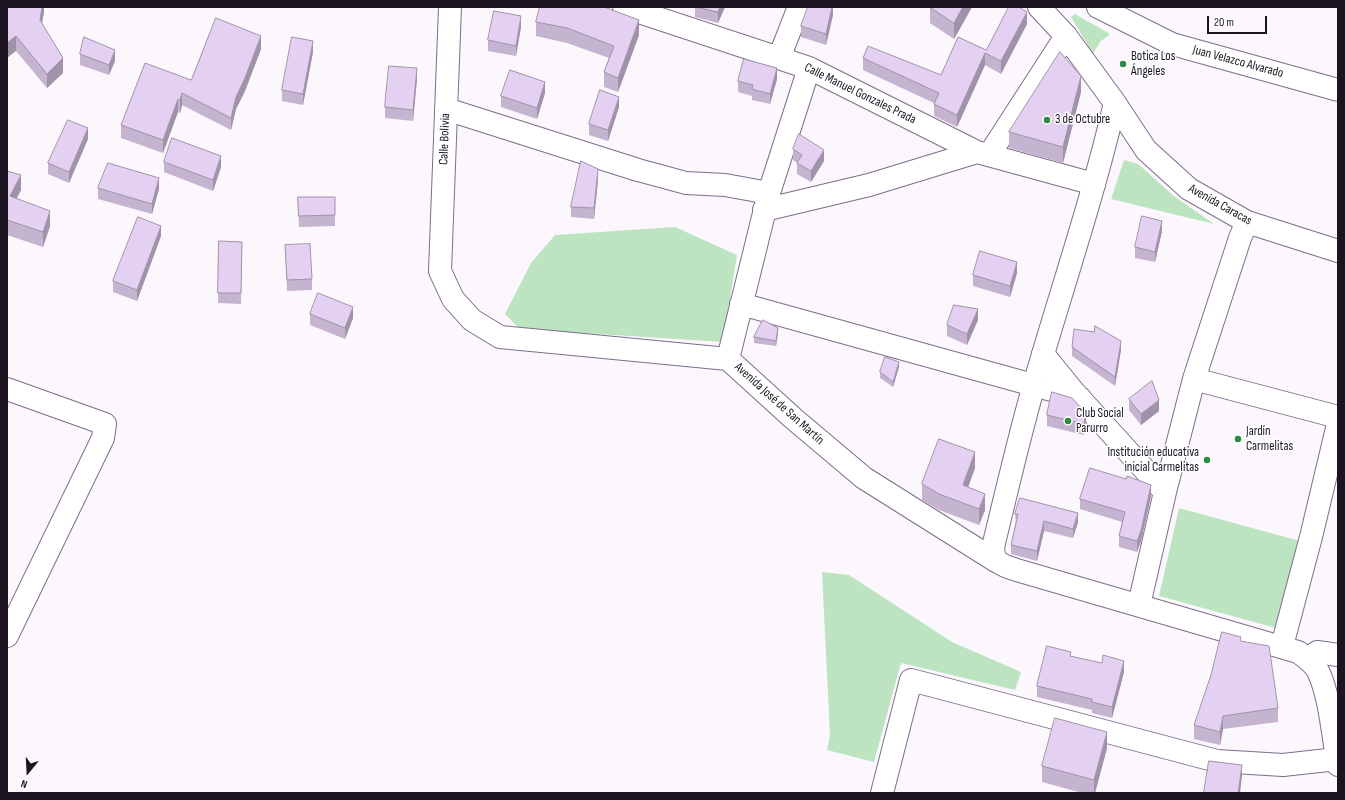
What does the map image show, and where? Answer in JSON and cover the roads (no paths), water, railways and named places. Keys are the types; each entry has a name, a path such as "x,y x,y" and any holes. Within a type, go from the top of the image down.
{"street":[{"name":"Calle Bolivia","path":"440,271 450,7"},
{"name":"Calle Manuel Gonzales Prada","path":"624,7 809,68 983,153 1094,184"},
{"path":"779,58 799,7"},
{"name":"Avenida Caracas","path":"1039,7 1066,36 1115,103 1146,150 1189,189 1247,222 1338,251"},
{"name":"Juan Velazco Alvarado","path":"1098,7 1172,44 1338,90"},
{"path":"446,109 638,170 686,183 726,185 766,202 869,185 983,153 1066,36"},
{"path":"728,359 766,202 809,68"},
{"path":"996,561 992,552 1034,386 1094,184 1115,103"},
{"path":"1139,605 1165,492 1194,379 1240,238 1247,222"},
{"name":"Avenida José de San Martín","path":"440,271 453,300 472,320 500,337 728,359 794,419 864,478 1006,567 1282,646 1298,652 1309,659"},
{"path":"741,304 1080,398"},
{"path":"1043,354 1080,398 1165,492"},
{"path":"1194,379 1338,417"},
{"path":"7,389 105,424 103,438 7,636"},
{"path":"1282,646 1311,537 1338,424"},
{"path":"882,793 911,680 1217,761 1283,765 1338,762 1328,705 1317,670 1309,659 1317,652 1338,656"}],"place":[{"name":"Botica Los Ángeles","path":"1123,64"},
{"name":"3 de Octubre","path":"1047,120"},
{"name":"Club Social Parurro","path":"1068,421"},
{"name":"Jardín Carmelitas","path":"1238,439"},
{"name":"Institución educativa inicial Carmelitas","path":"1207,460"}]}
